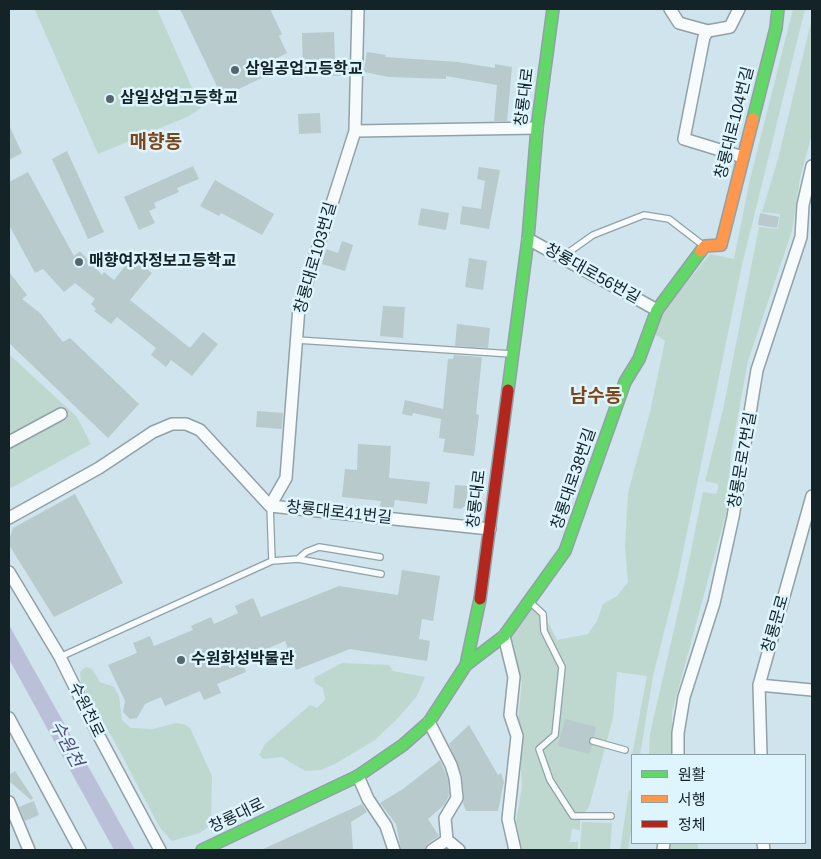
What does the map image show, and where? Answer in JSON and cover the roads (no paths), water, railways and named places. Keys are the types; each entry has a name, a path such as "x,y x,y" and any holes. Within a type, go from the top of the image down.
{"street":[{"name":"창룡대로103번길","path":"270,506 286,478 299,307 355,131 358,9"},
{"name":"창룡대로","path":"202,850 358,776 404,745 429,722 466,664 480,603 490,529 528,239 537,128 553,9"},
{"path":"670,9 679,23 708,30 730,27 739,9"},
{"name":"창룡대로104번길","path":"705,246 721,245 776,28 778,9"},
{"path":"708,30 704,37 684,139 743,157"},
{"path":"355,131 537,128"},
{"name":"창룡문로7번길","path":"678,754 678,733 684,697 714,603 733,517 757,370 801,237 803,205 812,166"},
{"name":"창룡대로56번길","path":"528,239 657,310"},
{"name":"창룡대로38번길","path":"466,664 504,636 565,551 625,382 639,358 657,310 705,246"},
{"path":"9,442 60,414"},
{"name":"창룡대로41번길","path":"9,518 98,468 137,441 172,424 186,424 200,430 270,506 490,529"},
{"name":"창룡문로","path":"761,754 759,685 810,513 812,496"},
{"name":"수원천로","path":"9,572 60,657 98,736 160,850"},
{"path":"504,636 514,677 510,715 517,736 508,819 515,850"},
{"path":"759,685 812,690"},
{"path":"9,718 80,850"},
{"path":"429,722 451,765 455,778 457,798 445,818 447,840 459,850"},
{"path":"358,776 368,798 386,826 393,847"},
{"path":"9,802 29,850"},
{"path":"432,850 447,840"}],"lane":[{"path":"562,257 593,235 644,214 669,219 705,246"},
{"path":"297,340 512,354"},
{"path":"270,506 272,561"},
{"path":"298,559 306,552 319,547 380,557"},
{"path":"60,657 272,561 298,559 382,574"},
{"path":"529,601 543,614 544,631 562,667 555,735 540,749 550,780 573,816 611,816"},
{"path":"593,741 625,750"}],"water":[{"name":"수원천","path":"9,625 135,850 114,850 9,659"}],"place":[{"name":"삼일공업고등학교","path":"235,70"},
{"name":"삼일상업고등학교","path":"110,99"},
{"name":"매향여자정보고등학교","path":"79,262"},
{"name":"수원화성박물관","path":"181,660"}],"district":[{"name":"매향동","path":"156,143"},
{"name":"남수동","path":"596,397"}]}
